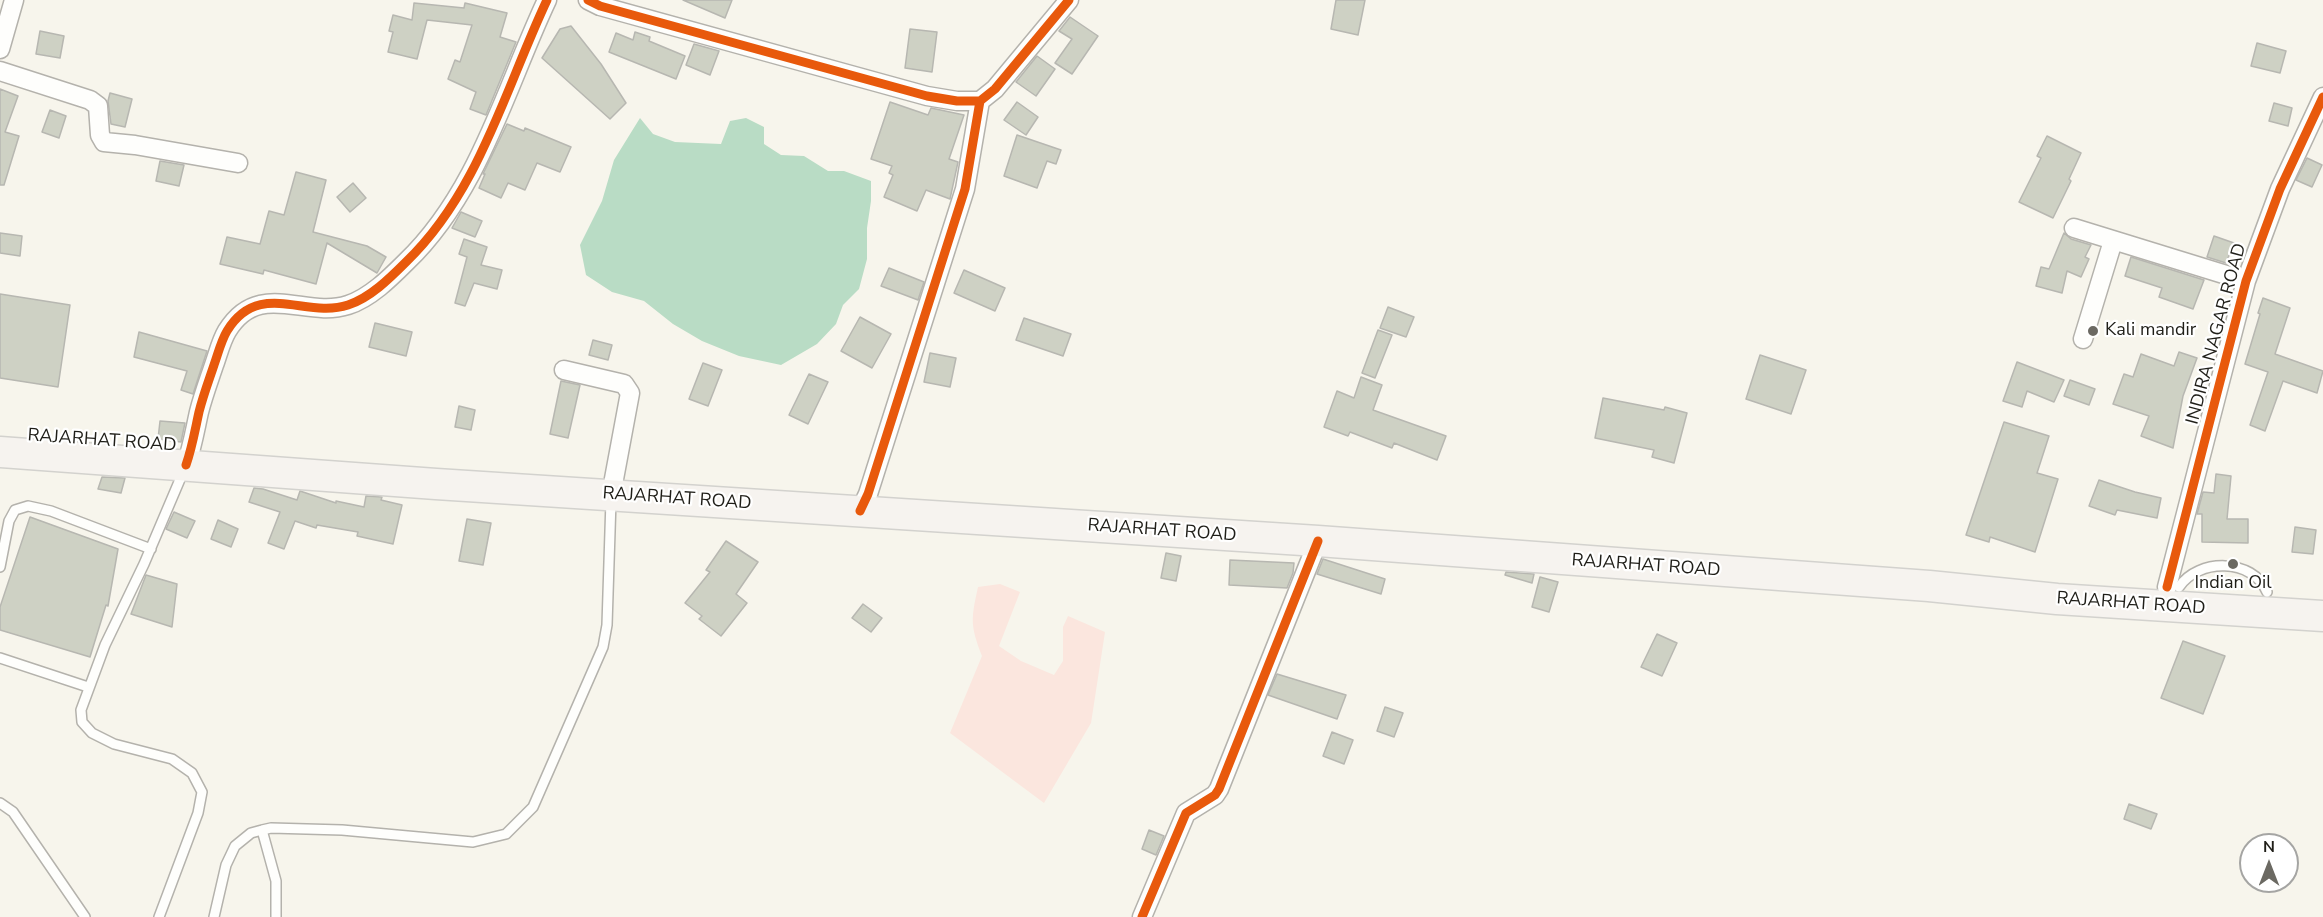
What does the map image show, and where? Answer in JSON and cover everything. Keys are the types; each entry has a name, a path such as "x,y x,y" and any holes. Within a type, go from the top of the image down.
{"main road":[{"name":"RAJARHAT ROAD","path":"0,434 189,456 614,486 864,502 1338,525 2173,587 2323,596"},
{"name":"RAJARHAT ROAD","path":"0,452 189,456"},
{"name":"RAJARHAT ROAD","path":"864,502 1318,541 1929,586 2057,599 2323,616"}],"street":[{"path":"0,49 14,0"},
{"path":"189,456 199,411 226,332 239,315 257,304 292,304 330,308 348,305 372,292 434,233 489,136 547,0"},
{"path":"588,0 600,6 927,96 957,101 980,101"},
{"path":"864,502 965,189 980,101 994,89 1069,0"},
{"path":"0,71 90,100 98,106 100,135 104,142 135,145 238,163"},
{"name":"INDIRA NAGAR ROAD","path":"2173,587 2246,281 2280,189 2323,97"},
{"path":"2074,228 2246,281"},
{"path":"2083,339 2113,241"},
{"path":"564,370 624,384 628,388 630,393 614,486"},
{"path":"1142,917 1186,813 1215,795 1219,789 1318,541"}],"lane":[{"path":"159,917 198,813 202,792 192,773 172,759 114,744 92,733 82,722 81,710 105,645 144,564 189,456"},
{"path":"214,917 226,865 236,846 251,833 271,828 342,830 473,842 506,834 533,807 603,647 607,625 614,486"},
{"path":"0,567 9,521 15,510 28,506 51,511 150,549"},
{"path":"0,658 88,687"},
{"path":"0,803 13,812 85,917"},
{"path":"262,830 276,881 276,917"}],"shaded area":[{"path":"640,118 653,134 675,142 721,144 730,121 746,118 764,127 764,144 781,155 804,156 828,171 844,171 871,181 867,259 859,289 843,305 836,324 817,344 781,365 739,356 702,341 673,324 644,301 612,292 586,275 580,245 602,201 614,160"},
{"path":"1000,584 1020,592 999,646 1021,661 1054,675 1063,661 1063,627 1068,616 1105,632 1091,723 1044,803 950,733 982,656 975,637 973,622 978,587"}],"building":[{"path":"683,0 732,0 725,18"},
{"path":"1336,0 1365,0 1358,35 1331,29"},
{"path":"414,3 464,8 465,3 507,13 500,37 516,42 486,115 470,109 476,92 448,79 455,60 460,62 472,25 427,20 417,59 388,52 393,32 389,31 393,15 412,20"},
{"path":"1070,17 1098,36 1072,74 1055,63 1072,39 1059,31"},
{"path":"571,26 601,64 626,103 610,119 542,58 560,29"},
{"path":"910,29 937,32 932,72 905,68"},
{"path":"40,31 64,36 60,58 36,54"},
{"path":"635,32 650,37 649,41 685,56 676,79 609,52 616,33 633,40"},
{"path":"2257,43 2286,51 2280,73 2251,66"},
{"path":"694,44 719,51 710,75 686,65"},
{"path":"1037,56 1055,69 1036,96 1016,82"},
{"path":"0,89 18,96 5,132 19,136 4,185 0,185"},
{"path":"110,93 132,99 125,127 111,124 108,101"},
{"path":"890,102 928,115 931,108 964,115 949,159 958,162 950,199 926,190 917,211 884,197 893,175 889,173 892,166 871,159"},
{"path":"1017,102 1038,117 1026,135 1004,120"},
{"path":"2274,103 2292,108 2288,126 2269,121"},
{"path":"50,110 66,116 59,138 42,132"},
{"path":"507,124 524,131 525,128 571,147 560,172 537,163 525,190 508,183 501,198 479,188 485,174 483,174"},
{"path":"1017,135 1061,150 1056,164 1047,161 1037,188 1004,176"},
{"path":"2047,136 2081,153 2069,179 2071,181 2053,218 2019,202 2041,158 2037,156"},
{"path":"2307,158 2322,165 2312,187 2296,180"},
{"path":"160,161 184,165 179,186 156,181"},
{"path":"296,172 326,180 313,232 367,246 386,257 377,273 327,243 316,284 264,270 263,274 220,264 227,237 260,244 269,211 284,215"},
{"path":"353,183 366,198 350,212 337,197"},
{"path":"461,212 482,221 475,237 452,228"},
{"path":"0,233 22,236 20,256 0,253"},
{"path":"2064,233 2071,239 2091,245 2085,257 2089,259 2081,277 2067,271 2062,293 2036,286 2041,267 2049,269"},
{"path":"2214,236 2234,243 2226,263 2207,257"},
{"path":"464,239 487,247 481,265 502,270 497,289 474,283 465,306 455,303 467,257 459,254"},
{"path":"2131,257 2204,280 2193,309 2159,297 2162,288 2125,276"},
{"path":"889,268 924,282 918,300 881,286"},
{"path":"964,270 1005,288 995,311 954,293"},
{"path":"0,294 70,305 58,387 0,378"},
{"path":"2263,298 2290,308 2275,354 2323,371 2317,393 2283,381 2265,431 2250,425 2268,372 2245,364"},
{"path":"1388,307 1414,317 1406,337 1380,328"},
{"path":"860,317 891,334 872,368 841,351"},
{"path":"1024,318 1071,334 1063,356 1016,340"},
{"path":"375,323 412,332 406,356 369,347"},
{"path":"1378,330 1392,335 1375,378 1362,373"},
{"path":"139,332 207,351 193,394 181,390 187,371 134,357"},
{"path":"593,340 612,345 608,360 589,355"},
{"path":"2179,352 2197,358 2183,396 2173,448 2141,436 2149,416 2113,404 2124,374 2133,377 2141,354 2174,366"},
{"path":"930,353 956,358 950,387 924,382"},
{"path":"1760,355 1806,370 1791,414 1746,399"},
{"path":"2017,362 2064,380 2054,402 2027,391 2022,407 2003,401"},
{"path":"703,363 722,370 708,406 689,399"},
{"path":"809,374 828,382 808,424 789,415"},
{"path":"1361,377 1382,385 1373,410 1446,436 1437,460 1394,443 1392,448 1350,432 1348,436 1324,427 1337,391 1354,398"},
{"path":"2070,380 2095,389 2089,405 2064,396"},
{"path":"561,381 580,385 568,438 550,434"},
{"path":"1603,398 1664,410 1665,407 1687,413 1674,463 1652,457 1654,450 1595,438"},
{"path":"459,406 475,410 471,430 455,427"},
{"path":"160,421 185,423 181,442 158,439"},
{"path":"2004,422 2049,436 2037,473 2058,479 2035,552 1990,537 1989,542 1966,535"},
{"path":"2216,474 2231,476 2227,519 2248,519 2248,543 2202,542 2202,514 2197,514 2203,492 2214,493"},
{"path":"102,477 125,478 121,493 98,489"},
{"path":"2099,480 2161,498 2157,518 2117,510 2115,515 2089,506"},
{"path":"254,488 297,500 300,491 336,503 336,501 364,507 366,496 382,497 381,500 402,505 393,544 357,536 358,532 317,525 316,528 295,521 284,549 268,543 280,512 249,502"},
{"path":"174,512 195,521 187,538 166,529"},
{"path":"30,517 118,549 108,606 106,605 90,657 0,630 0,607"},
{"path":"467,519 491,523 483,565 459,561"},
{"path":"218,520 238,529 231,547 211,539"},
{"path":"2295,527 2316,530 2313,554 2292,552"},
{"path":"726,541 758,562 736,594 747,603 721,636 699,619 702,616 685,603 710,572 706,570"},
{"path":"1166,553 1181,556 1176,581 1161,578"},
{"path":"1323,559 1385,579 1381,594 1317,574"},
{"path":"1230,560 1294,563 1293,573 1287,588 1229,585"},
{"path":"1506,572 1534,574 1532,583 1505,575"},
{"path":"146,575 177,584 172,627 131,614"},
{"path":"1540,577 1558,582 1549,612 1532,607"},
{"path":"863,604 882,618 871,632 852,618"},
{"path":"1657,634 1677,643 1662,676 1641,667"},
{"path":"2183,641 2225,656 2203,714 2161,698"},
{"path":"1277,674 1346,695 1337,719 1268,695"},
{"path":"1385,707 1403,713 1394,737 1377,731"},
{"path":"1332,732 1353,740 1344,764 1323,756"},
{"path":"2129,804 2157,814 2151,829 2124,819"},
{"path":"1149,830 1164,836 1156,855 1142,849"}],"cycle path":[{"path":"186,465 201,406 221,343 227,331 240,316 253,307 268,304 332,308 356,302 372,293 386,281 431,234 453,204 472,172 547,0"},
{"path":"588,0 600,6 927,96 957,101 980,101 995,89 1069,0"},
{"path":"2167,587 2246,281 2280,189 2323,97"},
{"path":"860,511 868,494 965,189 980,101"},
{"path":"1142,917 1186,813 1215,795 1219,789 1318,541"}],"place":[{"name":"Kali mandir","path":"2093,331"},
{"name":"Indian Oil","path":"2233,564"}]}
